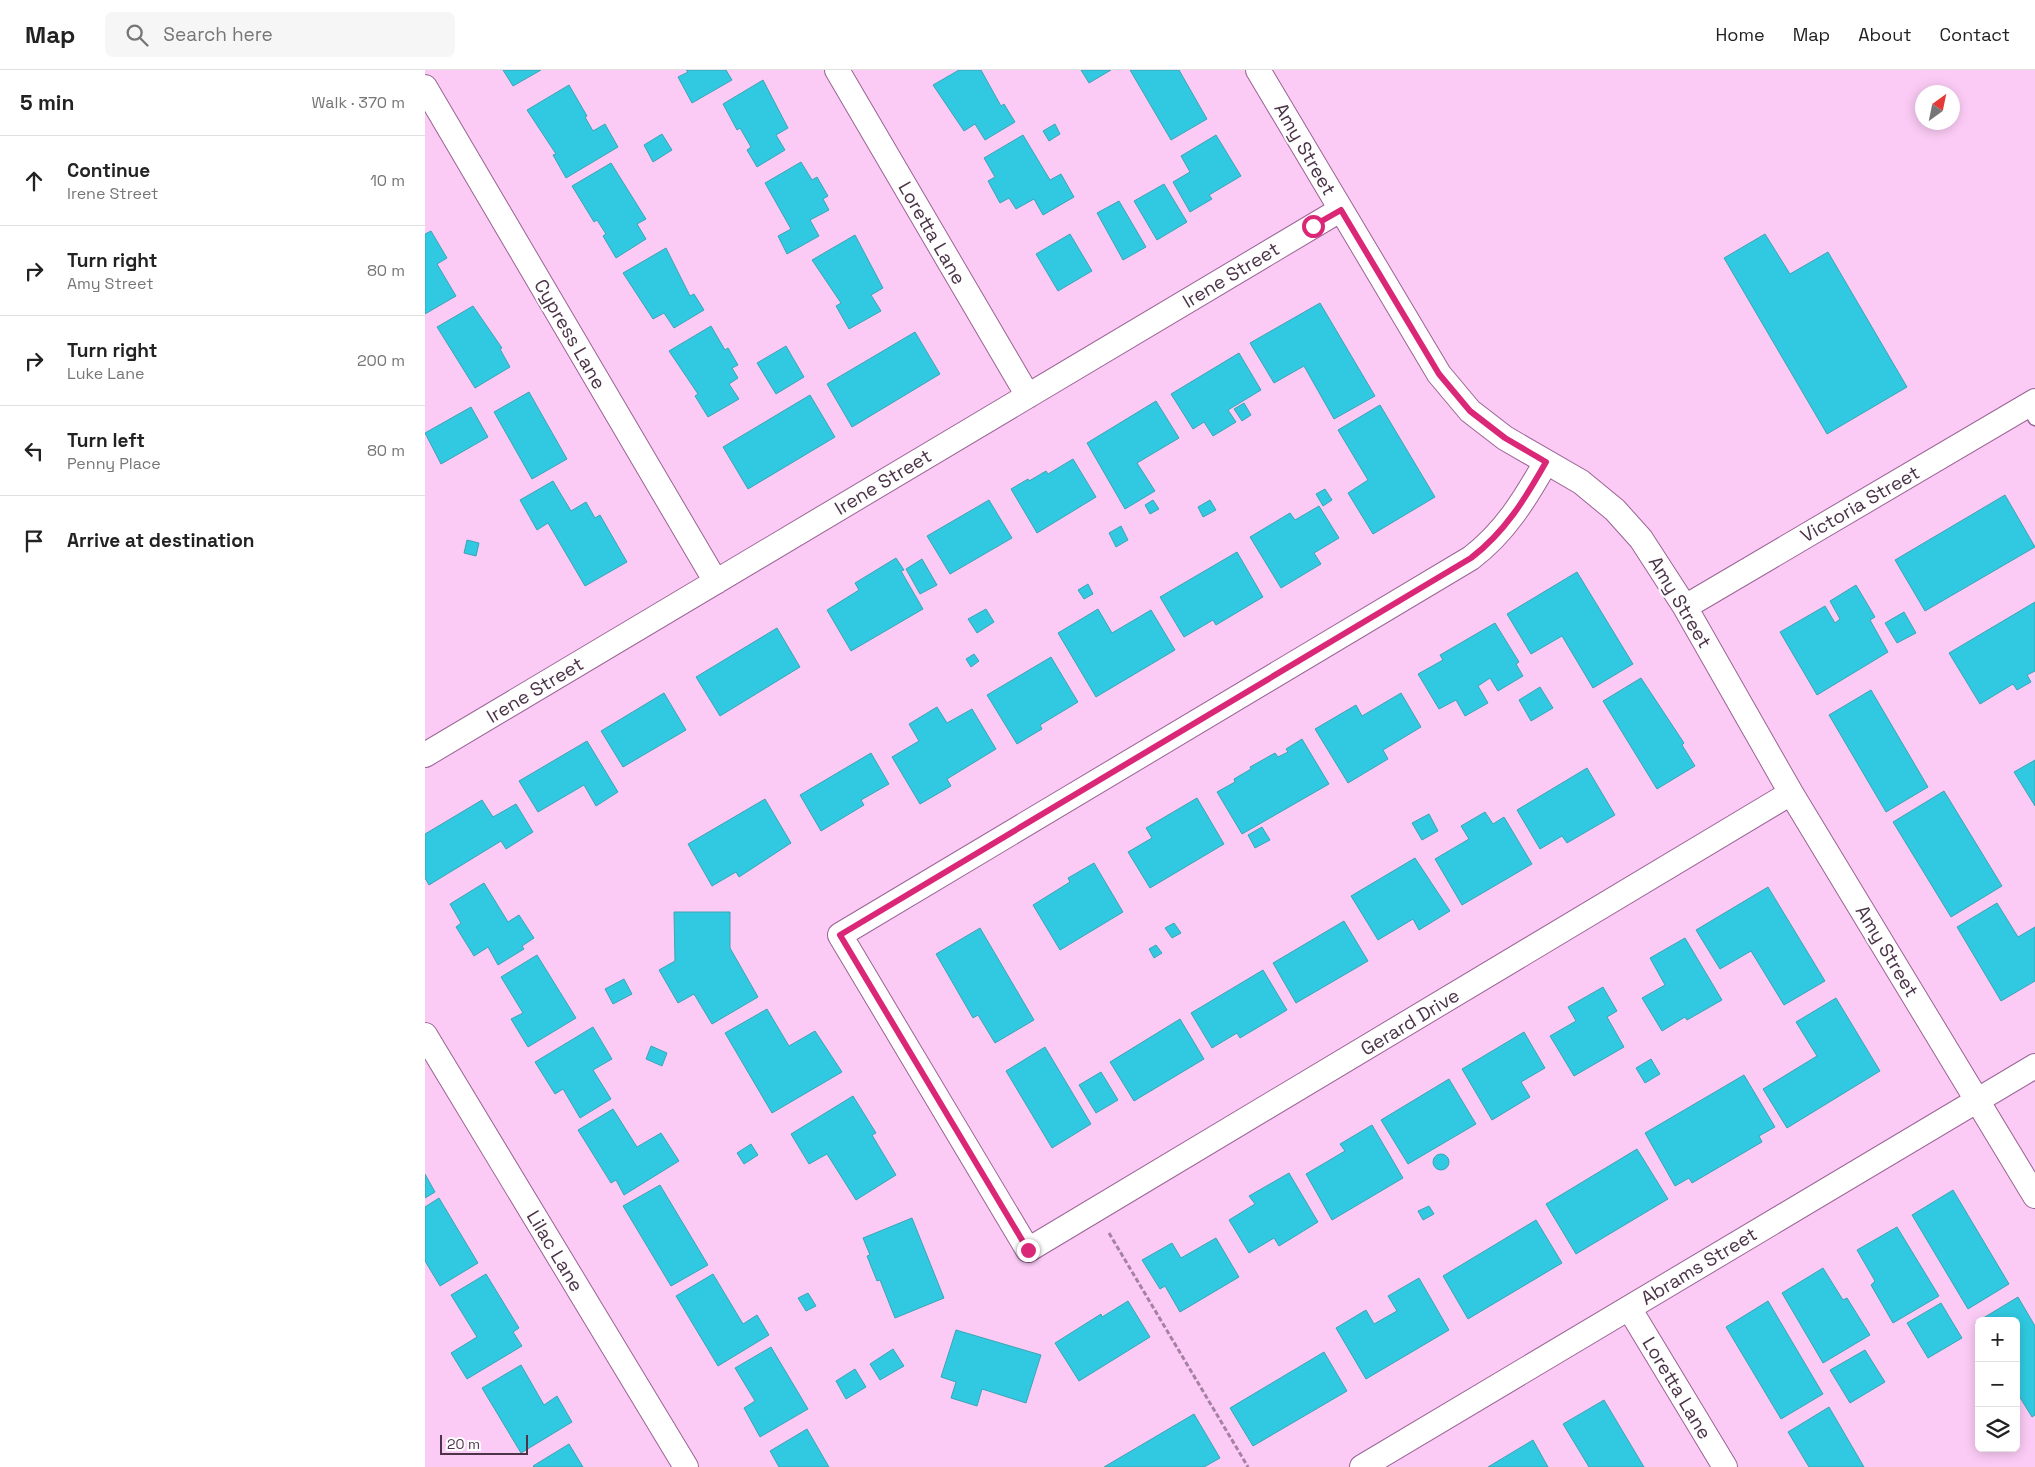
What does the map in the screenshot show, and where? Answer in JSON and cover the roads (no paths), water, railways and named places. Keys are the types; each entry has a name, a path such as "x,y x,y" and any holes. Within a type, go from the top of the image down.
{"street":[{"name":"Loretta Lane","path":"837,70 1028,396"},
{"name":"Amy Street","path":"1259,70 1439,374 1470,411 1505,438 1581,482 1615,510 1641,539 1685,607 1791,793 2035,1196"},
{"name":"Cypress Lane","path":"425,87 716,582"},
{"name":"Irene Street","path":"425,755 1341,210"},
{"name":"Victoria Street","path":"1685,607 2032,408"},
{"name":"Gerard Drive","path":"1546,462 1508,522 1491,543 1471,558 840,935 1028,1250 1791,793"},
{"name":"Lilac Lane","path":"425,1035 686,1467"},
{"name":"Abrams Street","path":"1363,1467 2035,1066"},
{"name":"Loretta Lane","path":"1629,1308 1725,1467"}]}
